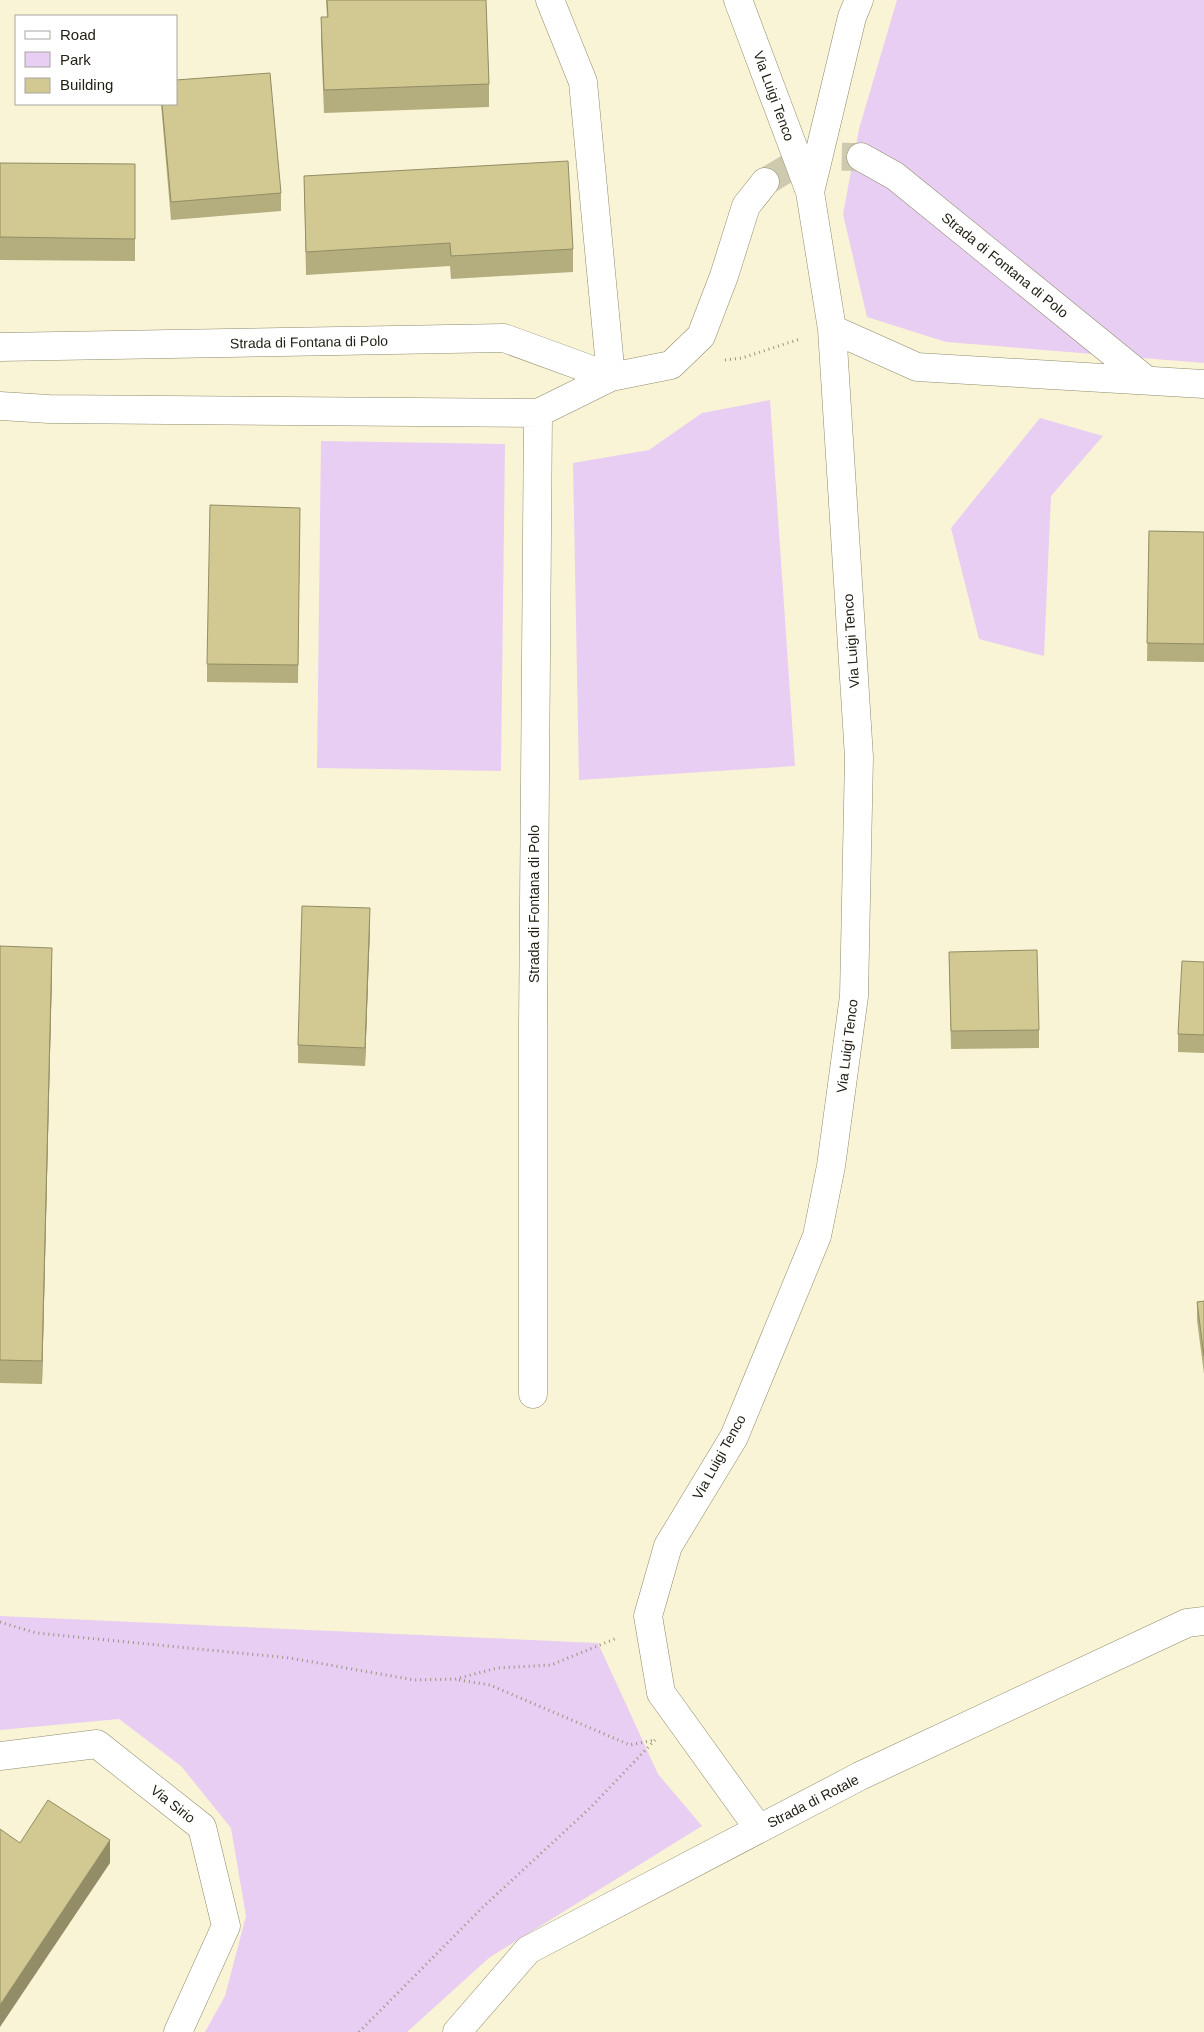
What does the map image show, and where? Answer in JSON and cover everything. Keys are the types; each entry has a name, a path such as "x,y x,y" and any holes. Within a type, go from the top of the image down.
{"street":[{"path":"550,0 583,82 612,377"},
{"name":"Via Luigi Tenco","path":"738,0 810,192 832,328 858,757 854,996 831,1166 817,1236 734,1436 668,1546 648,1616 661,1693 760,1829"},
{"name":"Via Luigi Tenco","path":"810,192 852,17 859,0"},
{"name":"Strada di Fontana di Polo","path":"862,157 895,176 1144,379"},
{"path":"0,406 49,409 538,413 612,377 671,365 701,336 724,276 746,206 765,182"},
{"path":"832,328 917,367 1204,384"},
{"name":"Strada di Fontana di Polo","path":"0,347 504,338 612,377"},
{"name":"Strada di Fontana di Polo","path":"533,1394 533,1026 538,413"},
{"name":"Strada di Rotale","path":"457,2032 528,1950 860,1776 1187,1623 1204,1621"},
{"name":"Via Sirio","path":"0,1756 97,1744 202,1827 226,1926 178,2032"}],"path":[{"path":"671,365 742,358 832,328"},
{"path":"456,1679 497,1668 551,1665 614,1641 648,1616"},
{"path":"0,1622 36,1633 290,1658 414,1680 456,1679 490,1685 630,1745 656,1740"},
{"path":"359,2032 483,1907 590,1808 656,1740 684,1723"}],"green space":[{"path":"897,0 1204,0 1204,363 946,342 867,317 843,214 859,129"},
{"path":"770,400 795,766 579,780 573,463 649,450 702,413"},
{"path":"1040,418 1103,436 1051,496 1044,656 979,639 951,528"},
{"path":"321,441 505,444 501,771 317,768"},
{"path":"0,1616 598,1643 658,1774 702,1826 490,1957 407,2032 205,2032 225,1996 246,1916 231,1828 181,1766 119,1719 0,1730"}],"building":[{"path":"327,0 486,0 489,84 324,90 321,17 328,17"},
{"path":"270,73 281,193 171,202 162,105 178,105 178,80"},
{"path":"568,161 573,249 451,256 450,243 306,252 304,176"},
{"path":"0,163 135,164 135,239 0,237"},
{"path":"210,505 300,508 298,665 207,664"},
{"path":"1149,531 1204,532 1204,644 1147,643"},
{"path":"302,906 370,908 365,1048 298,1045"},
{"path":"0,946 52,948 42,1361 0,1360"},
{"path":"1037,950 1039,1030 951,1031 949,952"},
{"path":"1182,961 1204,962 1204,1035 1178,1034"},
{"path":"1204,1301 1204,1356 1197,1302"},
{"path":"48,1800 110,1840 0,2005 0,1829 20,1843"}],"tunnel":[{"path":"765,182 808,156 861,157"}]}
